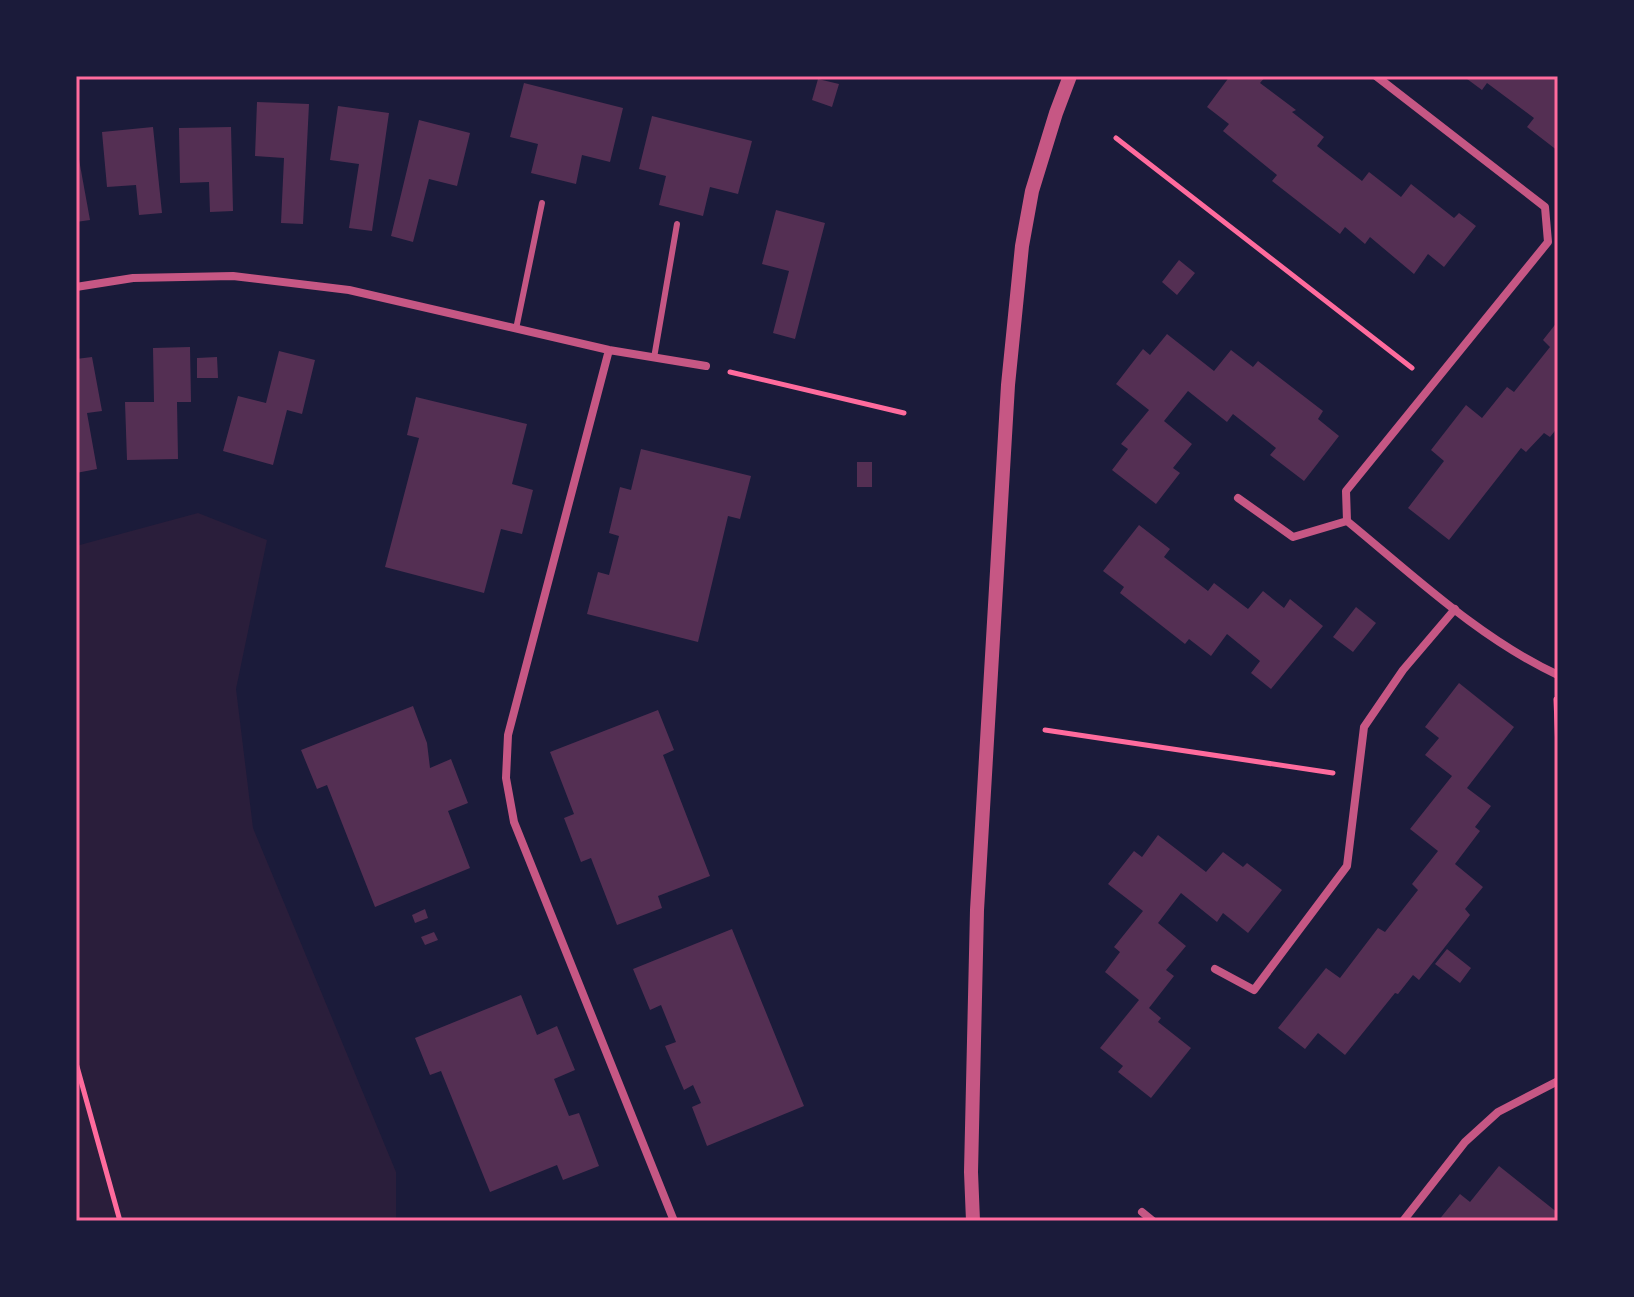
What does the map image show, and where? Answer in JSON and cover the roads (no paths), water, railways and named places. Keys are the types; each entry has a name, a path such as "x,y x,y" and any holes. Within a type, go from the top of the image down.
{"street":[{"path":"973,1221 971,1172 977,910 1008,385 1022,246 1032,191 1070,76"},
{"path":"1376,76 1545,207 1548,242 1346,491 1347,521 1455,609 1535,664 1558,675"},
{"path":"76,287 133,278 233,276 349,290 609,350 706,366"},
{"path":"609,350 508,735 506,778 514,822 674,1221"},
{"path":"1238,498 1293,537 1347,521"},
{"path":"1215,969 1254,990 1347,866 1364,727 1403,670 1455,609"},
{"path":"1403,1221 1465,1142 1498,1112 1558,1081"},
{"path":"1142,1212 1153,1221"}],"lane":[{"path":"516,329 542,203"},
{"path":"654,358 677,224"}]}
